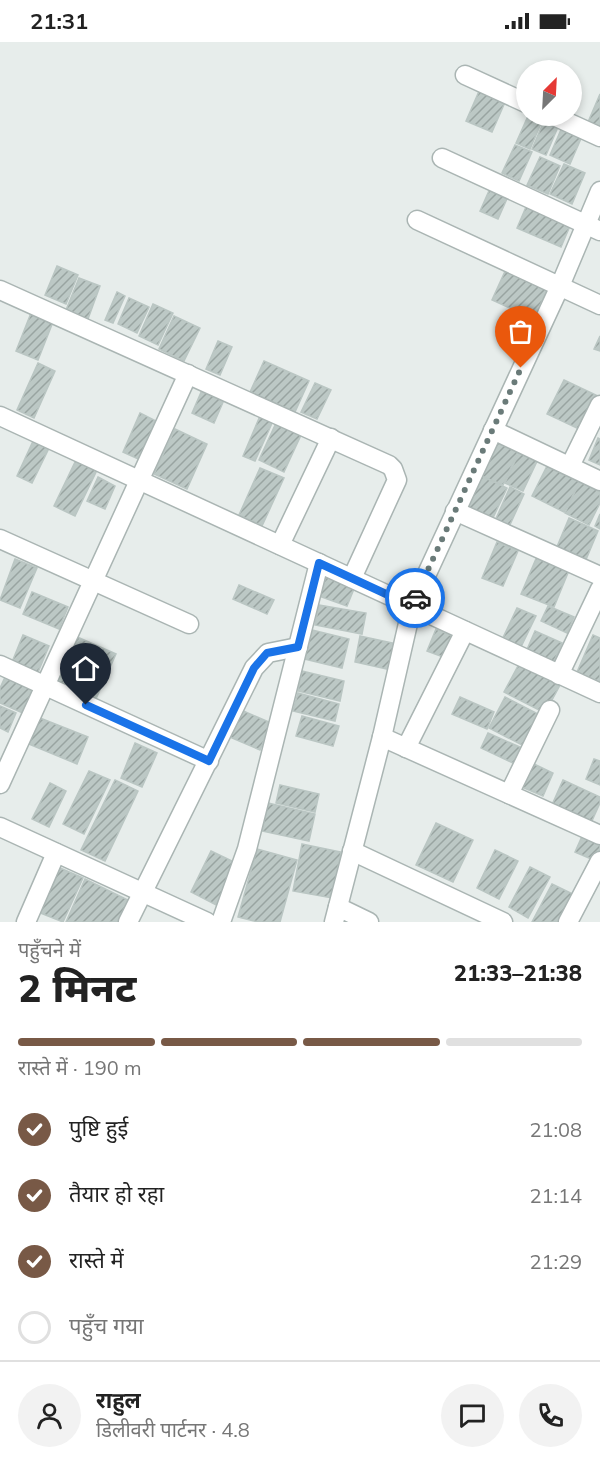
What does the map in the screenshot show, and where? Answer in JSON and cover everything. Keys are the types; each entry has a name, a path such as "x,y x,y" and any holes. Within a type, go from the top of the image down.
{"street":[{"path":"465,75 516,98"},
{"path":"576,126 600,137"},
{"path":"442,158 593,227"},
{"path":"369,922 336,915 382,737 412,606 560,286 593,227 600,191"},
{"path":"417,220 600,305"},
{"path":"0,290 389,465 393,469 396,480 352,578"},
{"path":"0,784 189,374"},
{"path":"570,466 600,405"},
{"path":"0,416 600,693"},
{"path":"493,430 600,481"},
{"path":"280,546 331,438"},
{"path":"455,511 600,576"},
{"path":"0,539 189,624"},
{"path":"221,922 247,849 319,563"},
{"path":"559,675 600,589"},
{"path":"406,748 465,631"},
{"path":"128,922 254,668 267,653 298,647"},
{"path":"0,665 209,761"},
{"path":"509,794 550,710"},
{"path":"382,737 600,835"},
{"path":"0,827 207,922"},
{"path":"352,851 503,922"},
{"path":"26,922 56,853"},
{"path":"568,922 600,861"}],"building":[{"path":"480,89 506,100 492,132 466,121"},
{"path":"600,94 600,127 588,122"},
{"path":"524,126 540,126 530,149 516,143"},
{"path":"542,126 558,127 546,155 532,149"},
{"path":"563,126 583,134 570,164 550,155"},
{"path":"515,145 532,152 519,181 502,173"},
{"path":"540,157 560,166 548,194 527,185"},
{"path":"564,164 585,173 572,204 550,194"},
{"path":"492,184 510,192 498,219 480,211"},
{"path":"529,200 573,219 561,247 517,228"},
{"path":"57,266 78,275 66,304 45,295"},
{"path":"507,267 549,285 534,319 492,300"},
{"path":"79,278 100,286 88,319 66,310"},
{"path":"117,292 125,296 113,323 105,320"},
{"path":"129,298 149,307 137,333 118,324"},
{"path":"153,304 173,313 158,345 139,336"},
{"path":"31,313 53,322 38,360 16,351"},
{"path":"174,316 200,328 184,361 159,349"},
{"path":"600,336 600,351 594,349"},
{"path":"218,341 232,347 220,375 206,369"},
{"path":"264,361 309,381 295,412 250,392"},
{"path":"38,363 55,371 34,418 17,410"},
{"path":"564,380 596,395 579,429 547,414"},
{"path":"315,383 331,390 317,419 301,412"},
{"path":"202,390 224,400 214,423 192,413"},
{"path":"140,413 162,424 145,462 123,452"},
{"path":"260,416 273,421 255,461 243,456"},
{"path":"276,423 301,435 284,472 259,460"},
{"path":"175,429 207,444 187,489 154,474"},
{"path":"598,438 600,439 600,465 589,460"},
{"path":"34,439 50,446 32,483 17,476"},
{"path":"495,440 519,450 503,485 479,475"},
{"path":"521,448 539,457 523,491 505,483"},
{"path":"76,460 97,470 75,516 54,506"},
{"path":"548,464 581,480 564,512 532,496"},
{"path":"260,468 284,478 262,526 239,515"},
{"path":"481,476 507,488 491,522 466,511"},
{"path":"98,477 115,486 105,509 87,501"},
{"path":"580,481 600,491 600,503 589,525 565,513"},
{"path":"510,487 524,494 508,529 494,523"},
{"path":"600,514 600,529 595,526"},
{"path":"569,518 598,531 585,562 556,549"},
{"path":"497,542 518,551 503,586 482,578"},
{"path":"538,554 570,568 554,607 521,594"},
{"path":"15,559 37,568 20,608 0,600"},
{"path":"327,574 356,584 347,606 319,596"},
{"path":"239,585 274,600 267,614 233,599"},
{"path":"32,592 68,607 59,629 23,614"},
{"path":"319,605 366,613 362,634 315,625"},
{"path":"548,606 574,617 567,633 541,621"},
{"path":"517,608 536,616 519,651 501,642"},
{"path":"308,629 349,639 342,668 300,658"},
{"path":"436,629 455,637 446,658 427,651"},
{"path":"535,631 562,643 552,666 525,654"},
{"path":"23,635 49,646 36,677 10,667"},
{"path":"593,635 600,638 600,682 577,672"},
{"path":"75,636 116,654 95,701 54,684"},
{"path":"360,636 402,645 396,671 355,662"},
{"path":"519,664 560,685 545,713 504,692"},
{"path":"302,671 344,681 340,701 298,691"},
{"path":"6,675 37,689 25,714 0,703 0,688"},
{"path":"298,693 339,704 335,721 293,711"},
{"path":"460,697 494,712 487,729 452,714"},
{"path":"505,697 542,716 526,747 489,728"},
{"path":"0,706 16,713 8,732 0,728"},
{"path":"241,710 271,723 260,750 230,737"},
{"path":"302,716 339,726 333,746 296,736"},
{"path":"40,718 88,737 77,764 29,744"},
{"path":"488,733 522,748 515,764 481,748"},
{"path":"135,743 157,753 142,787 121,778"},
{"path":"594,759 600,761 600,785 586,779"},
{"path":"532,763 553,773 543,796 522,787"},
{"path":"89,771 110,780 84,834 63,824"},
{"path":"115,780 138,791 105,861 81,850"},
{"path":"563,780 600,797 600,803 591,823 552,805"},
{"path":"50,783 66,791 49,827 32,819"},
{"path":"280,785 319,794 315,812 276,803"},
{"path":"268,803 315,814 309,841 262,831"},
{"path":"436,823 473,840 453,882 416,865"},
{"path":"583,834 600,841 600,852 596,861 575,852"},
{"path":"302,844 341,852 332,898 293,891"},
{"path":"257,849 297,860 280,922 258,922 238,917"},
{"path":"495,850 518,861 499,899 477,888"},
{"path":"211,851 238,864 222,908 191,892"},
{"path":"53,865 83,878 63,922 33,910"},
{"path":"530,867 550,877 528,918 509,907"},
{"path":"85,879 130,901 120,922 66,922"},
{"path":"552,884 575,895 561,922 532,922"}],"way so far":[{"path":"415,598 521,368"}],"route":[{"path":"86,705 209,761 254,668 267,653 298,647 319,563 412,606 415,598"}]}
